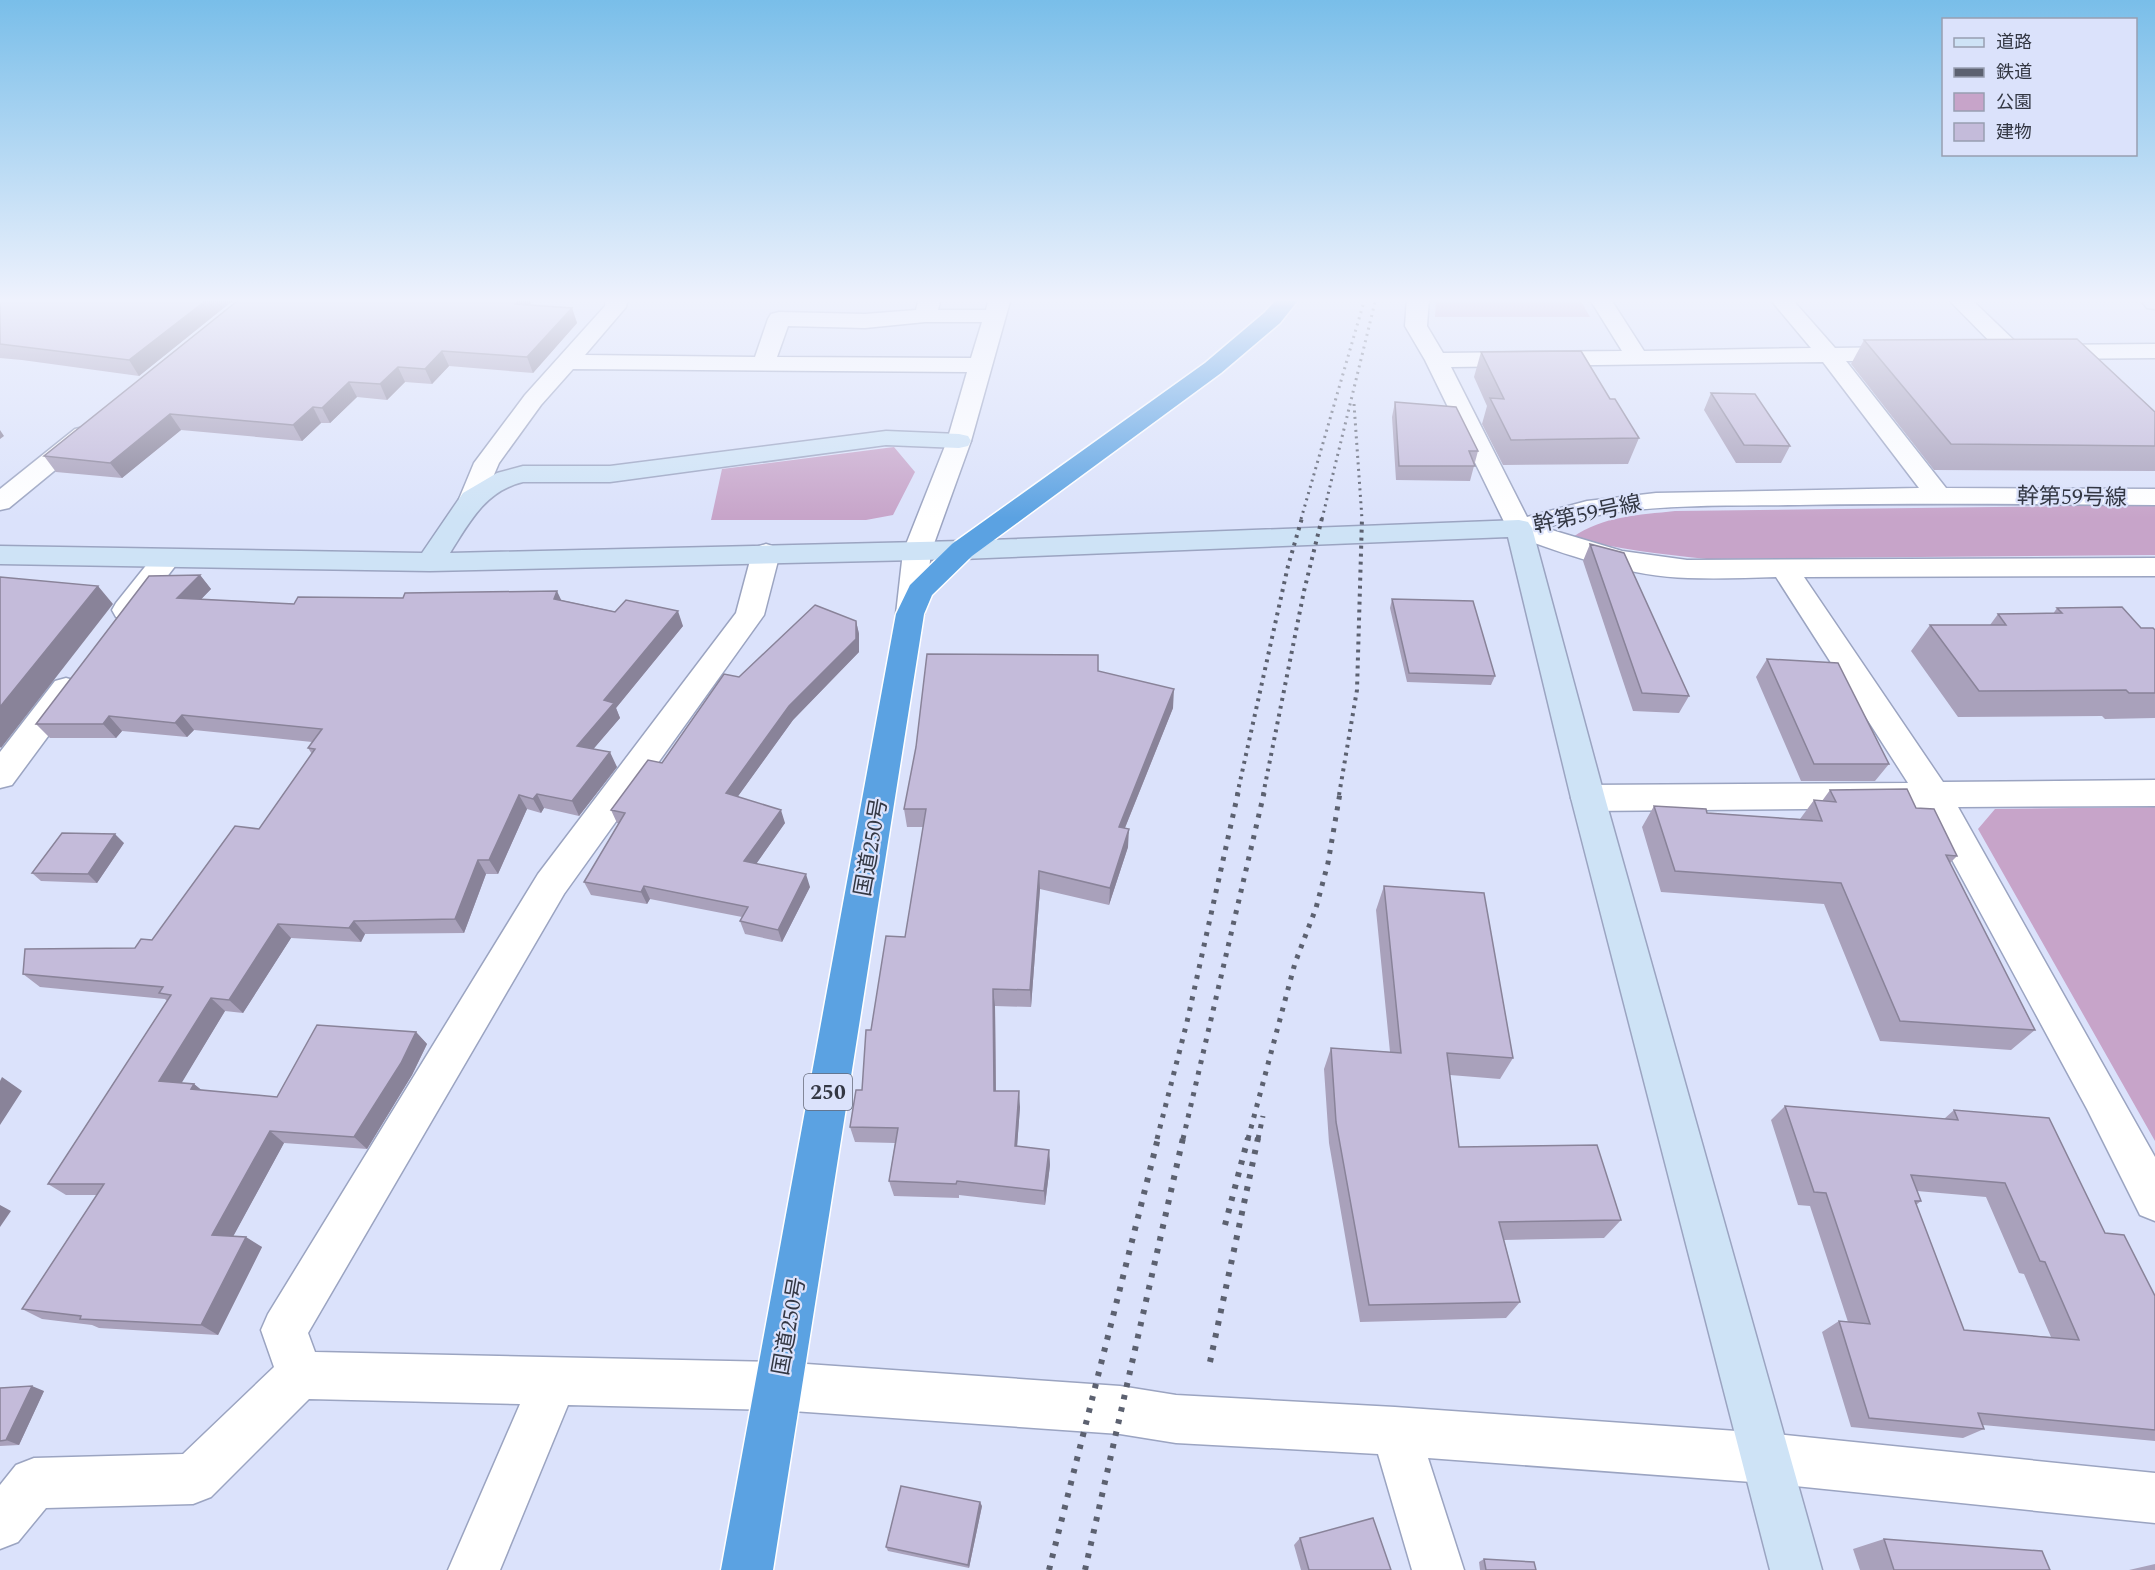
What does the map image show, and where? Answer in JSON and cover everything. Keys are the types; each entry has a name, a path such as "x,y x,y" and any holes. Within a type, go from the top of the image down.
{"highway":[{"name":"国道250号","path":"747,1570 910,614 920,591 962,550 1208,371"}],"street":[{"path":"430,562 472,499 487,463 533,400 558,371"},
{"path":"910,614 917,552 959,441 979,371"},
{"path":"1442,371 1519,528 1588,798 1796,1570"},
{"path":"1842,371 1937,495"},
{"path":"0,502 100,422"},
{"path":"472,499 506,478 523,474 610,474 886,438 959,441"},
{"name":"幹第59号線","path":"1519,528 1550,516 1651,499 1937,495 2155,497"},
{"path":"0,555 166,560 430,562 766,553 917,552 1519,528"},
{"name":"幹第59号線","path":"1519,528 1563,545 1615,560 1653,566 1785,570 2155,567"},
{"path":"300,1375 284,1330 551,884 750,615 766,553"},
{"path":"111,630 166,560"},
{"path":"1785,570 1934,795 2101,1096 2155,1200"},
{"path":"0,777 83,667"},
{"path":"1588,798 2155,792"},
{"path":"0,1524 34,1483 193,1479 300,1375 778,1386 1120,1410 1176,1419 1395,1431 1765,1458 2155,1498"},
{"path":"474,1570 555,1382"},
{"path":"1395,1431 1438,1570"}],"green space":[{"path":"894,447 915,472 893,515 866,520 711,520 722,469"},
{"path":"2155,505 2155,555 1707,559 1623,548 1573,537 1609,521 1635,515 1675,511"},
{"path":"2155,807 2155,1141 1978,829 1995,809"}],"building":[{"path":"150,371 393,371 380,384 349,382 322,408 313,407 293,425 170,414 110,463 44,456"},
{"path":"1490,371 1593,371 1610,399 1615,399 1639,438 1511,440 1490,398 1504,399"},
{"path":"1890,371 2111,371 2155,412 2155,446 1951,444"},
{"path":"1711,393 1755,394 1790,446 1744,445"},
{"path":"1395,402 1456,407 1478,451 1469,451 1475,466 1399,466"},
{"path":"1590,544 1624,553 1689,696 1642,693"},
{"path":"200,575 177,598 294,604 298,597 403,598 405,593 557,591 554,599 615,612 626,600 678,611 604,700 614,703 577,746 610,752 572,801 537,794 533,799 519,795 489,860 478,860 455,919 354,921 349,928 278,924 229,1000 211,998 159,1081 194,1084 191,1089 277,1097 317,1025 416,1032 401,1063 354,1137 270,1131 212,1235 246,1237 201,1325 80,1319 81,1316 22,1309 104,1184 48,1184 171,995 159,993 163,987 23,974 25,949 135,948 141,939 152,940 235,826 259,829 315,749 308,748 322,729 182,715 175,723 109,716 103,724 36,724 149,576"},
{"path":"0,577 98,586 0,707"},
{"path":"1392,599 1473,601 1495,676 1409,673"},
{"path":"815,605 856,621 856,639 789,706 726,793 781,810 744,861 806,874 778,930 740,921 748,907 644,886 641,892 584,882 625,813 611,810 648,760 662,763 724,674 739,677"},
{"path":"2122,607 2141,628 2155,630 2155,693 2129,693 2126,690 1979,691 1930,625 2006,625 1998,614 2062,613 2057,608"},
{"path":"927,654 1098,655 1098,671 1174,689 1119,827 1129,829 1110,888 1039,871 1030,990 993,989 994,1091 1019,1091 1015,1146 1049,1150 1044,1191 957,1181 956,1184 889,1181 898,1128 850,1127 856,1090 862,1090 866,1030 871,1030 886,936 905,937 926,809 904,809 916,747"},
{"path":"1767,659 1838,663 1889,764 1814,764"},
{"path":"1907,789 1916,808 1934,809 1957,856 1946,855 2035,1030 1900,1021 1841,883 1675,871 1654,806 1706,809 1707,813 1822,821 1814,800 1836,802 1830,790"},
{"path":"62,833 115,834 88,874 32,873"},
{"path":"1384,886 1484,893 1513,1058 1447,1053 1459,1147 1597,1145 1621,1220 1499,1222 1520,1302 1369,1305 1336,1122 1331,1048 1401,1053"},
{"path":"1785,1106 1958,1120 1954,1110 2049,1118 2105,1233 2124,1235 2155,1296 2155,1430 1978,1413 1984,1429 1869,1418 1839,1321 1870,1324 1826,1193 1814,1192","holes":["1911,1175 2005,1183 2040,1261 2045,1262 2079,1340 1964,1330 1915,1201 1921,1201"]},
{"path":"32,1386 6,1440 0,1441 0,1388"},
{"path":"901,1486 980,1502 968,1565 886,1547"},
{"path":"1373,1518 1391,1570 1309,1570 1300,1538"},
{"path":"1884,1539 2042,1551 2050,1570 1894,1570"},
{"path":"1484,1559 1534,1562 1536,1570 1486,1570"}],"railway":[{"path":"1301,519 1344,371"},
{"path":"1322,519 1358,371"},
{"path":"1354,404 1362,519"},
{"path":"1237,795 1288,566 1302,518"},
{"path":"1263,795 1304,591 1322,518"},
{"path":"1339,795 1357,690 1362,519"},
{"path":"1157,1139 1187,1022 1238,793"},
{"path":"1183,1139 1264,793"},
{"path":"1248,1139 1295,963 1316,908 1328,863 1340,793"},
{"path":"1258,1139 1263,1116"},
{"path":"1049,1570 1158,1138"},
{"path":"1085,1570 1183,1138"},
{"path":"1225,1225 1248,1138"},
{"path":"1210,1362 1258,1138"}]}
